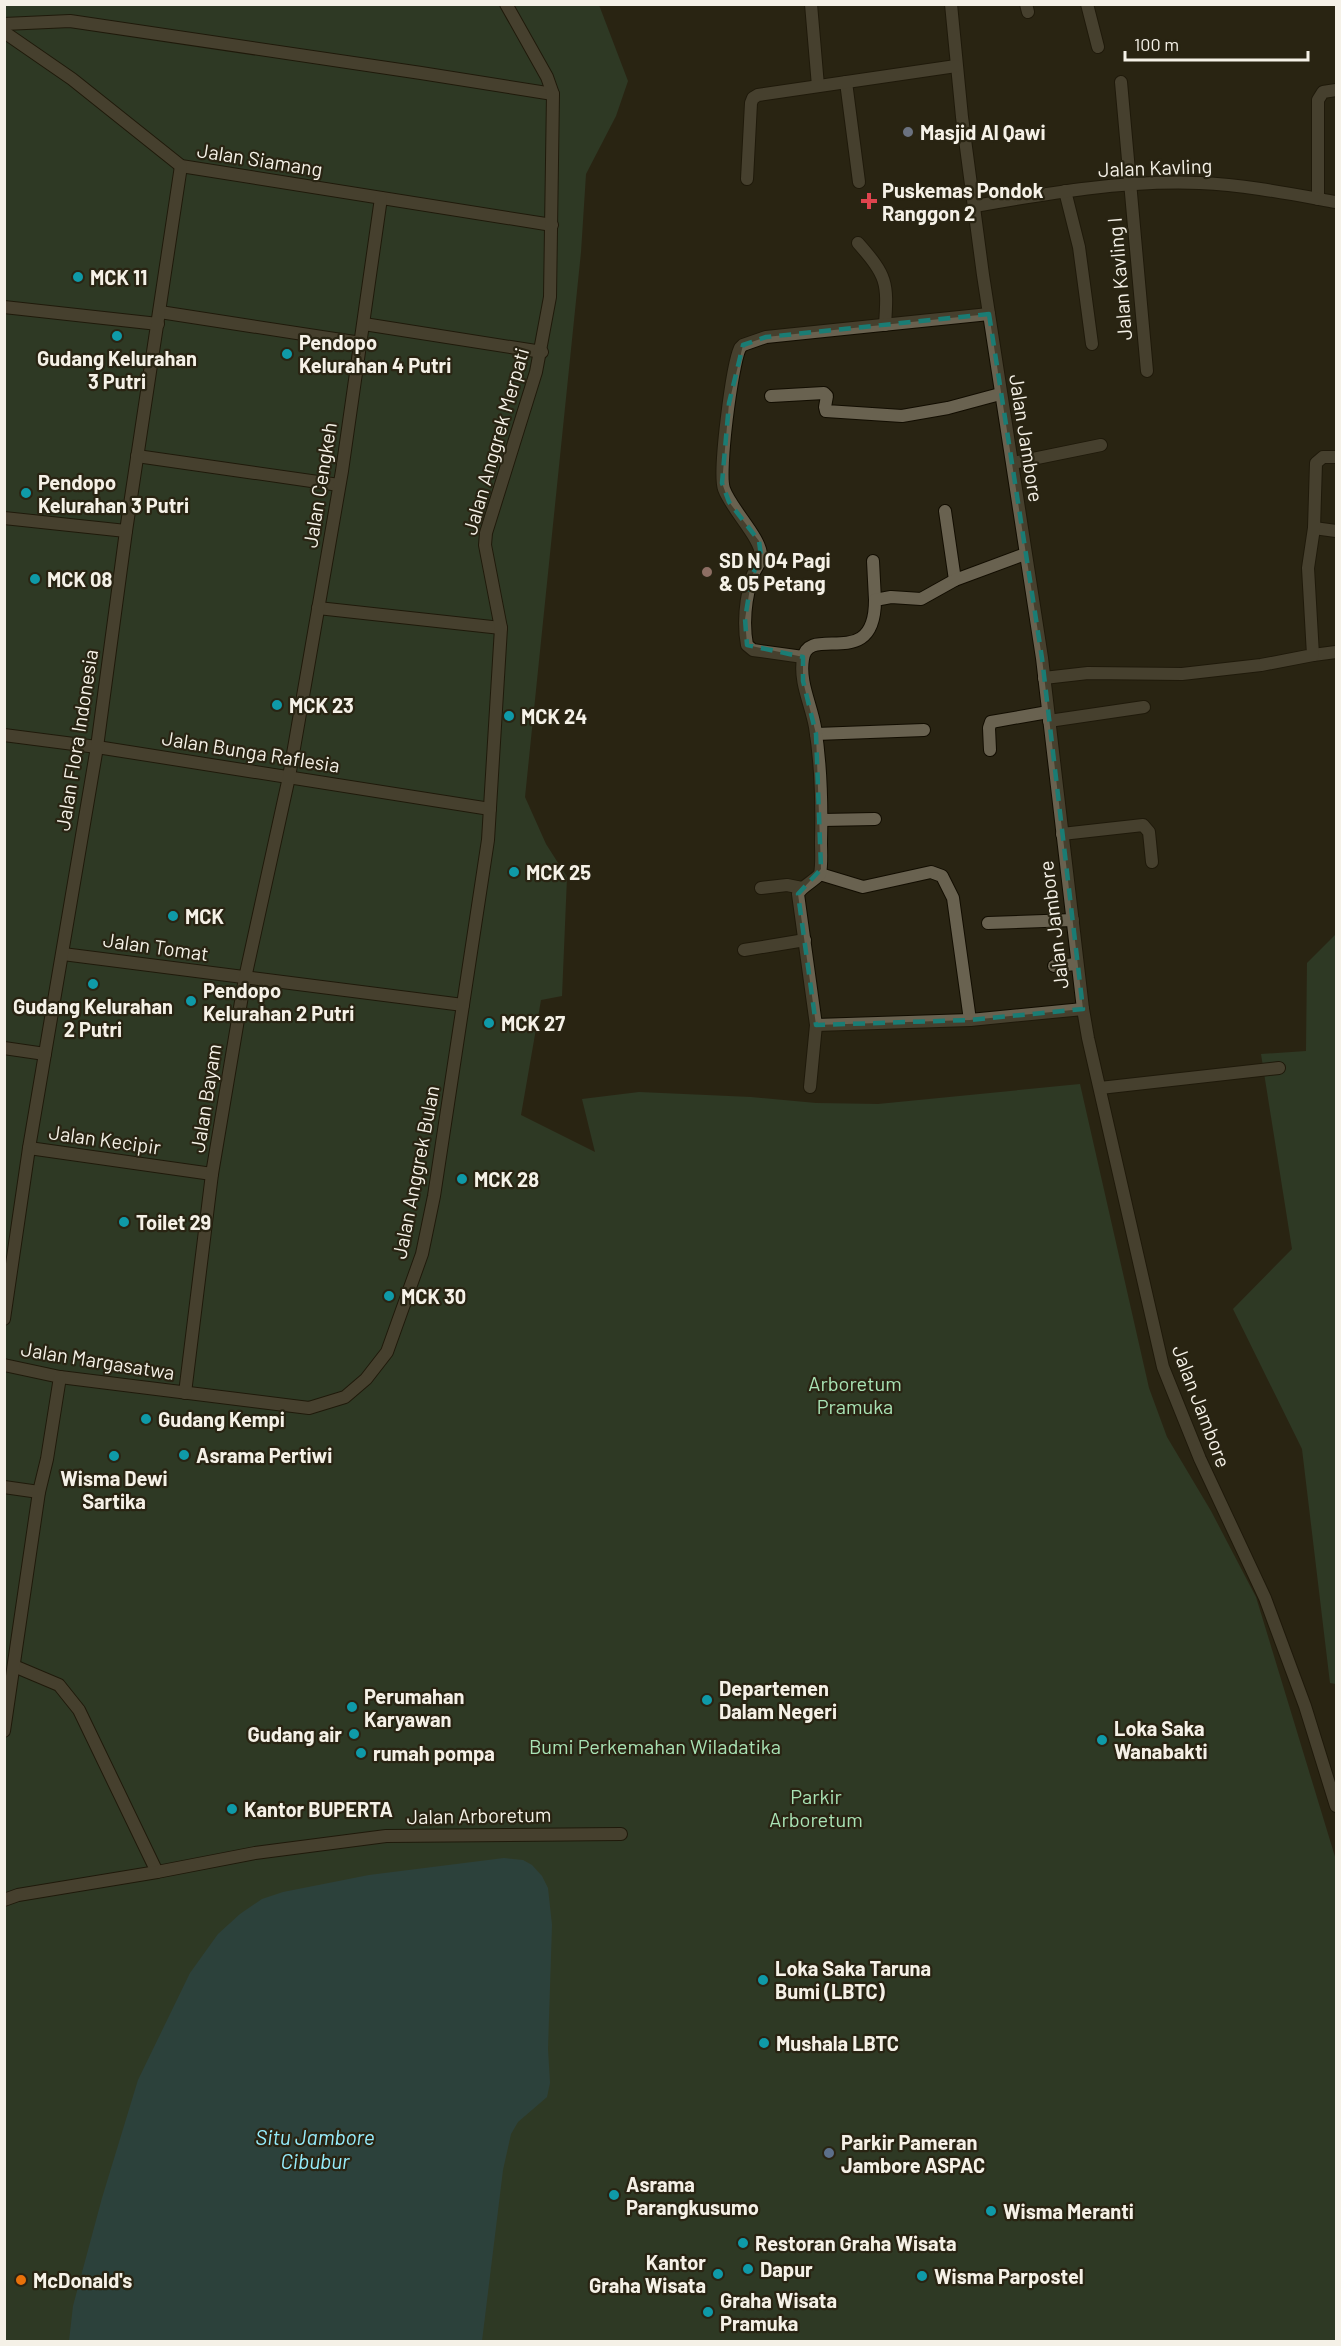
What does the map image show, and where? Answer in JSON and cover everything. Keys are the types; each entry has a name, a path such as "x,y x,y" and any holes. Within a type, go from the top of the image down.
{"street":[{"path":"506,4 551,89"},
{"path":"811,4 818,87"},
{"name":"Jalan Jambore","path":"951,4 956,66 1000,394 1013,463 1044,678 1083,1009 1163,1367 1200,1459 1265,1598 1305,1706 1336,1806"},
{"path":"1087,4 1098,47"},
{"path":"4,24 70,21 410,71 551,89"},
{"name":"Jalan Siamang","path":"4,32 72,79 181,166 552,225"},
{"path":"747,179 753,99 758,95 956,66"},
{"path":"846,82 859,182"},
{"name":"Jalan Kavling I","path":"1121,82 1147,371"},
{"name":"Jalan Anggrek Merpati","path":"490,809 501,628 485,545 486,533 542,352 550,297 551,89"},
{"path":"1318,199 1318,100 1323,92 1336,90"},
{"name":"Jalan Flora Indonesia","path":"4,1319 29,1148 97,747 126,531 181,166"},
{"name":"Jalan Kavling","path":"975,206 1065,191 1130,184 1198,183 1245,186 1336,202"},
{"path":"1065,191 1079,247 1092,344"},
{"name":"Jalan Cengkeh","path":"289,777 339,485 381,198"},
{"path":"858,243 884,277 885,325"},
{"path":"4,307 159,318 361,343"},
{"path":"803,657 753,650 747,645 745,618 752,576 761,556 758,540 729,501 722,478 729,403 738,352 742,345 766,337 989,314"},
{"path":"364,324 542,352"},
{"path":"771,396 824,393 827,396 826,411 902,417 1000,394"},
{"path":"1013,463 1101,445"},
{"path":"137,456 339,485"},
{"path":"1313,655 1308,568 1314,528 1316,463 1323,458 1336,457"},
{"path":"945,511 955,580"},
{"path":"4,518 126,531"},
{"path":"1314,528 1336,531"},
{"path":"875,600 891,597 921,599 955,580 1025,554"},
{"path":"820,874 822,819 816,734 803,681 803,657 810,645 839,644 863,638 875,615 873,561"},
{"path":"318,608 501,628"},
{"path":"1044,678 1088,673 1182,674 1252,667 1336,652"},
{"path":"990,750 989,728 992,722 1144,707"},
{"path":"816,734 924,730"},
{"name":"Jalan Bunga Raflesia","path":"4,735 97,747 490,809"},
{"name":"Jalan Bayam","path":"185,1393 212,1174 245,978 289,777"},
{"name":"Jalan Anggrek Bulan","path":"185,1393 309,1408 345,1397 366,1379 387,1352 428,1231 488,840 490,809"},
{"path":"822,819 875,819"},
{"path":"1062,834 1143,825 1149,832 1152,862"},
{"path":"820,874 862,887 871,887 931,872 942,876 947,882 954,905 970,1020"},
{"path":"810,1087 816,1024 798,894 820,874"},
{"path":"761,888 786,885 802,888"},
{"path":"988,923 1073,920"},
{"path":"744,950 805,940"},
{"name":"Jalan Tomat","path":"63,954 463,1005"},
{"path":"1054,966 1077,964"},
{"path":"816,1024 970,1020 1083,1009"},
{"path":"4,1048 45,1054"},
{"path":"1100,1088 1279,1068"},
{"name":"Jalan Kecipir","path":"29,1148 212,1174"},
{"name":"Jalan Margasatwa","path":"4,1365 60,1377 185,1393"},
{"path":"4,1731 39,1492 47,1459 60,1377"},
{"path":"4,1487 39,1492"},
{"path":"14,1666 59,1685 80,1710 157,1872"},
{"name":"Jalan Arboretum","path":"4,1900 18,1895 255,1853 386,1836 621,1834"},
{"name":"Jalan Arboretum","path":"4,1890 18,1895"}],"highlighted area":[{"path":"989,314 1042,658 1083,1009 970,1020 816,1025 798,894 821,869 816,734 803,681 803,657 747,645 745,619 752,576 761,556 759,541 729,502 722,483 729,403 743,345 766,337"}],"green space":[{"name":"Bumi Perkemahan Wiladatika","path":"5,5 599,5 628,81 616,116 586,174 581,252 525,797 546,844 567,877 562,996 541,1000 521,1115 595,1152 582,1099 639,1092 751,1097 816,1103 878,1104 1080,1084 1149,1388 1167,1437 1211,1511 1256,1597 1336,1860 1336,2341 5,2341"},
{"path":"1336,934 1336,1684 1330,1683 1302,1449 1233,1309 1292,1249 1261,1054 1306,1051 1307,963"}],"water":[{"name":"Situ Jambore Cibubur","path":"504,1858 523,1860 532,1865 542,1876 548,1888 552,1925 548,2049 550,2083 547,2097 518,2122 511,2134 503,2170 482,2341 69,2341 73,2306 102,2198 138,2080 190,1973 218,1934 240,1914 262,1899 283,1892 369,1875"}],"place":[{"name":"Masjid Al Qawi","path":"908,132"},
{"name":"Puskemas Pondok Ranggon 2","path":"869,201"},
{"name":"MCK 11","path":"78,277"},
{"name":"Gudang Kelurahan 3 Putri","path":"117,336"},
{"name":"Pendopo Kelurahan 4 Putri","path":"287,354"},
{"name":"Pendopo Kelurahan 3 Putri","path":"26,493"},
{"name":"SD N 04 Pagi & 05 Petang","path":"707,572"},
{"name":"MCK 08","path":"35,579"},
{"name":"MCK 23","path":"277,705"},
{"name":"MCK 24","path":"509,716"},
{"name":"MCK 25","path":"514,872"},
{"name":"MCK","path":"173,916"},
{"name":"Gudang Kelurahan 2 Putri","path":"93,984"},
{"name":"Pendopo Kelurahan 2 Putri","path":"191,1001"},
{"name":"MCK 27","path":"489,1023"},
{"name":"MCK 28","path":"462,1179"},
{"name":"Toilet 29","path":"124,1222"},
{"name":"MCK 30","path":"389,1296"},
{"name":"Gudang Kempi","path":"146,1419"},
{"name":"Asrama Pertiwi","path":"184,1455"},
{"name":"Wisma Dewi Sartika","path":"114,1456"},
{"name":"Departemen Dalam Negeri","path":"707,1700"},
{"name":"Perumahan Karyawan","path":"352,1707"},
{"name":"Gudang air","path":"354,1734"},
{"name":"Loka Saka Wanabakti","path":"1102,1740"},
{"name":"rumah pompa","path":"361,1753"},
{"name":"Kantor BUPERTA","path":"232,1809"},
{"name":"Loka Saka Taruna Bumi (LBTC)","path":"763,1980"},
{"name":"Mushala LBTC","path":"764,2043"},
{"name":"Parkir Pameran Jambore ASPAC","path":"829,2153"},
{"name":"Asrama Parangkusumo","path":"614,2195"},
{"name":"Wisma Meranti","path":"991,2211"},
{"name":"Restoran Graha Wisata","path":"743,2243"},
{"name":"Dapur","path":"748,2269"},
{"name":"Kantor Graha Wisata","path":"718,2274"},
{"name":"Wisma Parpostel","path":"922,2276"},
{"name":"McDonald's","path":"21,2280"},
{"name":"Graha Wisata Pramuka","path":"708,2312"}],"park label":[{"name":"Arboretum Pramuka","path":"855,1394"},
{"name":"Parkir Arboretum","path":"816,1808"}]}
